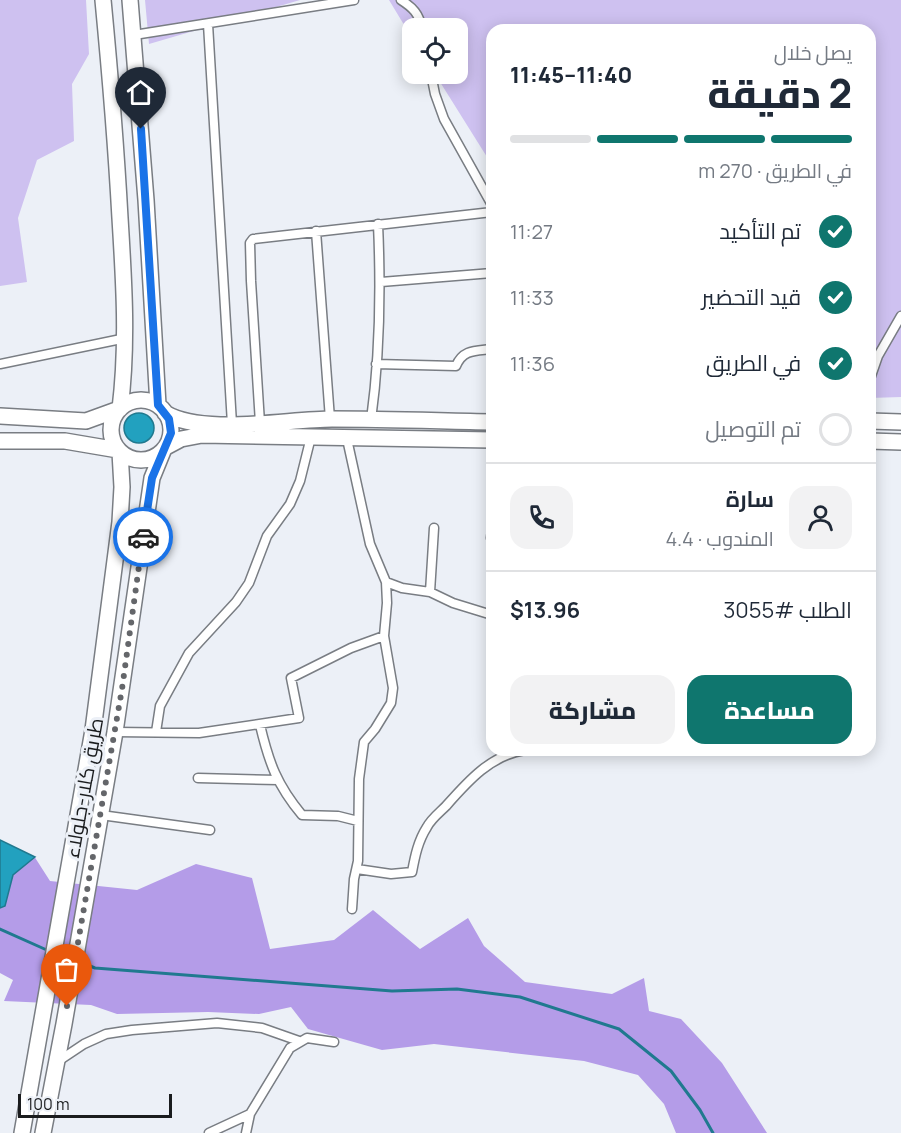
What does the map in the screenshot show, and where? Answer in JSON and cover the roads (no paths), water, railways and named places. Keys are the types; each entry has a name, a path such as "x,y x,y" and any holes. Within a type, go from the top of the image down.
{"highway":[{"path":"103,0 113,95 125,302 125,362 120,409 113,419 111,430 113,441 119,451 126,457 141,460 156,456 181,439 202,435 486,440"},
{"path":"130,0 162,409 171,426 171,433 164,449"},
{"path":"0,416 86,421 120,409 134,401 150,402 185,422 232,424 330,419 486,422"},
{"path":"876,421 901,422"},
{"path":"0,441 65,441 119,451"},
{"path":"876,441 901,442"},
{"name":"طريق كلار-جلولاء","path":"43,1133 115,732 152,478 164,449"},
{"name":"طريق كلار-جلولاء","path":"22,1133 92,738 120,522 122,487 119,451"},
{"path":"98,690 122,689"}],"street":[{"path":"134,35 354,0"},
{"path":"401,0 413,8 419,18"},
{"path":"208,24 232,424"},
{"path":"433,84 444,119 486,194"},
{"path":"260,423 250,243 259,237 486,213"},
{"path":"370,420 381,282 378,224"},
{"path":"316,231 330,419"},
{"path":"381,282 486,273"},
{"path":"876,362 901,316"},
{"path":"0,364 126,338"},
{"path":"376,364 456,366 462,355 469,351 486,350"},
{"path":"156,732 160,706 189,653 236,602 249,583 267,536 290,504 300,482 311,437"},
{"path":"347,439 370,544 386,582 384,636 393,688 391,703 364,742 359,779 357,868 352,909"},
{"path":"430,591 434,528"},
{"path":"386,582 402,588 430,591 453,603 486,613"},
{"path":"115,732 199,733 299,718 291,678 351,648 384,636"},
{"path":"260,725 269,762 286,796 302,815 338,816 358,820"},
{"path":"357,868 391,874 412,872 418,846 427,826 480,770 503,756"},
{"path":"198,778 278,780"},
{"path":"101,815 210,830"},
{"path":"56,1062 84,1044 106,1034 132,1030 217,1023 262,1028 299,1041"},
{"path":"246,1133 250,1114 290,1048 307,1038 334,1042"},
{"path":"209,1133 250,1114"}],"water":[{"path":"139,413 150,417 154,428 150,439 139,443 128,439 124,428 128,417"},
{"path":"0,840 35,857 13,875 5,906 0,908"}],"waterway":[{"path":"0,929 49,951"},
{"path":"58,955 71,959"},
{"path":"80,962 95,968 392,991 457,989 520,997 619,1029 671,1071 700,1110 713,1133"}]}
